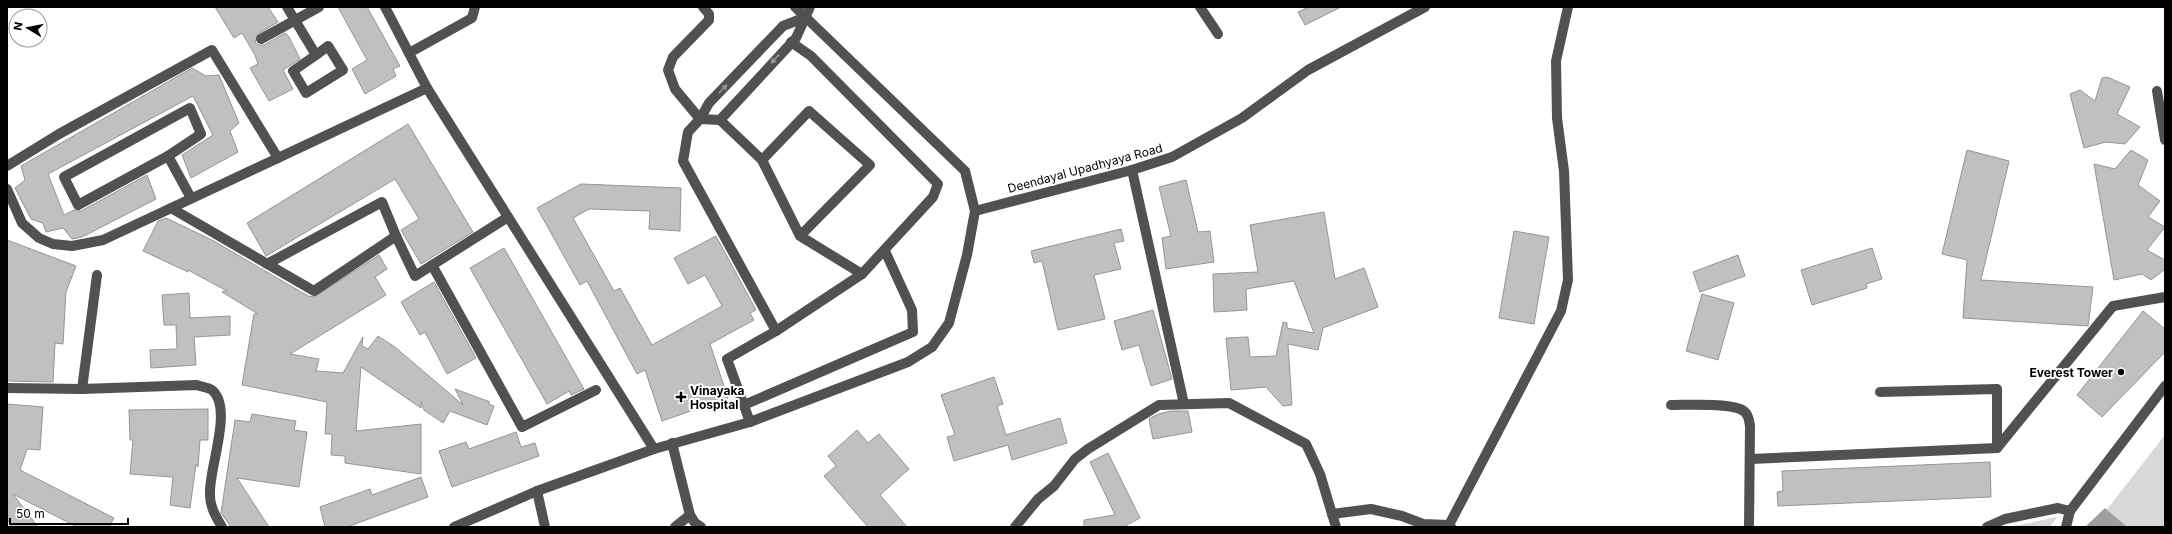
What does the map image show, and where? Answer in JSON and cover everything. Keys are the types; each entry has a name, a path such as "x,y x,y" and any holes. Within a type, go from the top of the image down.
{"street":[{"path":"287,7 316,55"},
{"path":"261,39 319,7"},
{"path":"385,7 427,88 654,449"},
{"path":"409,53 472,18 475,7"},
{"path":"703,7 709,14 708,20 673,57 668,70 675,90 700,119 720,120 762,160 800,236 862,274"},
{"path":"454,527 537,491 672,443 750,422 908,362 932,346 949,323 967,255 975,211 965,170 808,12 795,7"},
{"path":"1200,7 1218,34"},
{"name":"Deendayal Upadhyaya Road","path":"975,211 1132,170 1172,157 1242,118 1308,70 1425,7"},
{"path":"1332,514 1371,509 1402,516 1423,524 1450,526 1561,311 1568,280 1564,171 1557,118 1556,61 1568,7"},
{"path":"776,331 683,161 688,132 700,119 709,103 783,26 808,12"},
{"path":"720,120 796,38 808,12"},
{"path":"750,422 727,359 776,331 862,274 934,197 938,184 811,56 791,42"},
{"path":"328,46 343,70 306,93 293,71 316,55 328,46"},
{"path":"7,166 58,134 212,50 278,158"},
{"path":"7,189 22,223 39,238 53,244 72,246 103,240 427,88"},
{"path":"2157,91 2165,140"},
{"path":"190,108 201,134 168,156 78,205 64,177 190,108"},
{"path":"762,160 809,112 870,165 800,236"},
{"path":"168,156 191,198"},
{"path":"1132,170 1184,404"},
{"path":"267,264 382,202 415,276 508,217"},
{"path":"171,208 314,291 396,236"},
{"path":"744,405 913,332 912,310 885,251"},
{"path":"432,265 522,427 596,390"},
{"path":"82,389 97,275"},
{"path":"1750,459 1997,448 2113,306 2165,298"},
{"path":"7,388 82,389 197,385 211,390 218,398 221,412 209,495 213,512 222,527"},
{"path":"2066,527 2070,511 2165,386"},
{"path":"1880,392 1997,389 1997,448"},
{"path":"1015,527 1038,499 1054,486 1075,459 1088,448 1159,405 1184,404 1229,404 1306,444 1320,474 1336,527"},
{"path":"1671,405 1729,406 1740,409 1748,415 1750,426 1749,527"},
{"path":"672,443 690,515 695,523 701,527"},
{"path":"537,491 545,527"},
{"path":"1987,527 2005,519 2058,508 2070,511"},
{"path":"674,527 690,515"}],"shaded area":[{"path":"2165,435 2165,527 2111,527 2101,517"},
{"path":"2105,508 2127,527 2085,527"},
{"path":"2057,517 2050,527 2010,527"}],"building":[{"path":"215,7 268,7 278,22 258,34 255,42 258,45 264,45 285,33 289,37 300,59 283,70 293,89 269,101 250,68 258,64 255,55 242,33 234,38"},
{"path":"338,7 367,7 400,66 393,69 396,76 365,94 352,69 367,60"},
{"path":"1309,7 1341,7 1305,25 1298,12"},
{"path":"192,68 206,76 219,75 239,123 230,131 238,152 191,178 182,155 213,135 193,96 48,174 64,215 74,210 81,211 147,175 156,199 82,237 72,239 63,228 46,232 43,223 31,219 15,188 25,180 21,166"},
{"path":"2107,77 2130,87 2117,114 2140,127 2125,144 2106,142 2084,148 2070,94 2080,90 2095,101 2102,78"},
{"path":"408,124 473,232 421,264 401,230 419,219 395,179 266,256 247,223"},
{"path":"1967,150 2009,161 1981,280 2093,287 2088,326 1963,318 1967,260 1942,254"},
{"path":"2131,150 2148,160 2138,185 2160,201 2148,217 2165,227 2147,250 2165,260 2165,269 2151,280 2142,274 2114,280 2094,164 2115,169"},
{"path":"1186,180 1198,232 1210,231 1214,262 1166,269 1162,238 1171,236 1159,187"},
{"path":"581,184 681,188 680,231 649,229 650,211 589,209 573,218 614,291 620,288 652,345 722,306 705,275 688,284 674,258 716,236 756,310 750,313 754,320 710,344 728,398 662,421 645,370 637,374 587,281 580,285 537,208"},
{"path":"1324,212 1335,279 1364,268 1378,307 1323,328 1318,350 1288,344 1292,405 1283,406 1266,387 1231,390 1226,338 1248,337 1250,357 1276,356 1283,322 1287,323 1287,328 1314,333 1294,281 1246,289 1247,310 1214,312 1213,274 1258,272 1250,225"},
{"path":"166,218 212,240 308,296 314,297 379,255 387,269 375,277 386,295 290,354 319,359 316,371 343,373 363,337 362,346 368,349 378,336 395,347 463,405 455,389 490,402 488,404 494,406 487,425 450,411 443,423 424,410 421,402 421,408 361,367 356,431 421,424 421,474 345,463 345,456 331,455 332,434 325,434 327,402 242,385 254,314 258,314 222,292 227,291 188,270 188,272 143,251 158,221"},
{"path":"1121,229 1124,241 1114,243 1121,269 1094,275 1105,319 1058,330 1042,261 1034,263 1031,251"},
{"path":"1514,231 1549,237 1534,324 1499,318"},
{"path":"7,240 76,266 66,292 63,344 55,343 53,382 7,381"},
{"path":"504,248 584,389 571,395 569,391 547,404 470,268"},
{"path":"1872,248 1882,279 1866,284 1867,288 1812,305 1801,270"},
{"path":"1738,255 1745,276 1700,292 1693,272"},
{"path":"434,282 476,358 447,374 425,332 420,335 401,302"},
{"path":"189,293 190,318 230,316 230,335 194,337 196,365 151,368 150,350 177,349 176,325 164,325 162,295"},
{"path":"1702,294 1734,303 1718,360 1686,351"},
{"path":"1153,310 1172,379 1151,386 1139,345 1122,350 1114,321"},
{"name":"Everest Tower","path":"2143,311 2165,329 2165,352 2102,417 2077,395"},
{"path":"994,377 1003,404 997,406 1006,435 1060,418 1067,443 1012,460 1008,445 954,461 947,437 955,435 941,395"},
{"path":"7,404 43,407 40,450 27,449 20,470 114,518 109,527 77,527 13,494 38,527 12,527 7,519"},
{"path":"208,409 208,440 200,440 198,467 196,464 190,508 170,505 173,477 130,474 133,440 130,440 129,410"},
{"path":"1171,411 1188,411 1192,432 1153,439 1149,419 1158,414"},
{"path":"252,414 296,421 294,430 307,432 299,487 237,478 269,527 231,527 221,513 235,420 250,422"},
{"path":"857,430 868,443 879,434 909,469 880,495 907,527 868,527 824,476 836,466 828,456"},
{"path":"516,432 521,447 535,443 539,456 452,487 439,451 466,442 469,449"},
{"path":"1108,453 1140,518 1123,527 1084,527 1084,520 1115,515 1090,462"},
{"path":"1990,462 1991,497 1778,506 1777,492 1783,491 1782,471"},
{"path":"421,477 428,497 347,527 325,527 320,507 370,489 372,495"}],"place":[{"name":"Everest Tower","path":"2121,372"},
{"name":"Vinayaka Hospital","path":"681,397"}]}
